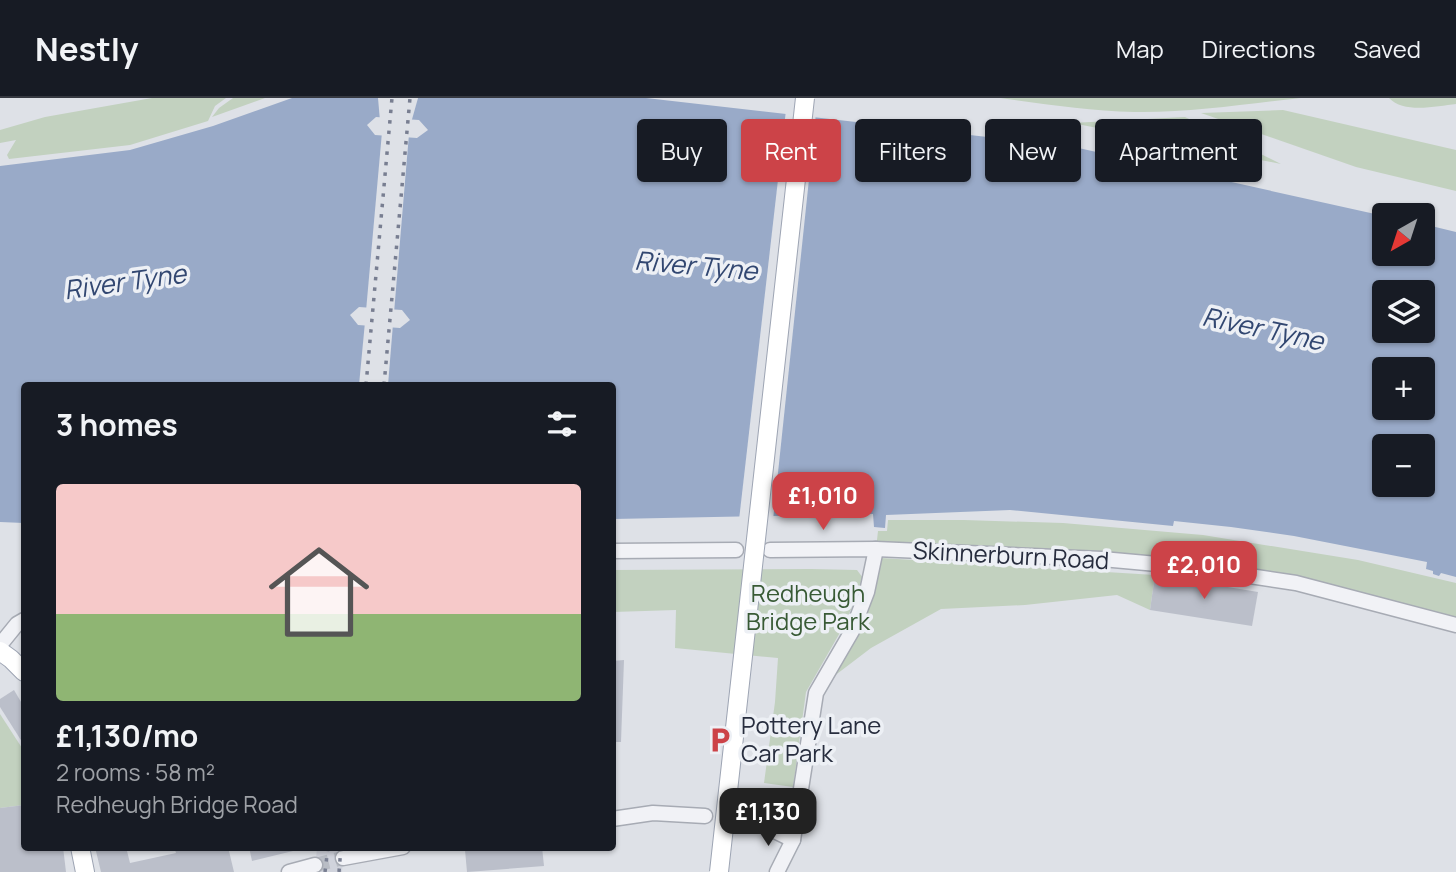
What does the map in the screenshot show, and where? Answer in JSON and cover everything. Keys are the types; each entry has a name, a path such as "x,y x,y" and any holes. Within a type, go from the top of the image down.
{"main road":[{"path":"719,872 805,98"},
{"path":"0,651 21,669"},
{"path":"81,851 85,872"}],"street":[{"name":"Skinnerburn Road","path":"770,550 876,549 1102,559 1190,567 1296,583 1456,625"},
{"path":"777,872 793,840 816,693 852,631 867,592 876,549"},
{"path":"616,551 736,550"},
{"path":"0,645 21,622"},
{"path":"616,818 653,813 705,817"},
{"path":"738,820 756,822 793,840"},
{"path":"347,854 371,851"},
{"path":"289,872 315,865"}],"shaded area":[{"path":"317,851 344,851 342,872 315,872"}],"green space":[{"path":"152,98 226,98 215,106 208,121 130,145 9,159 7,155 16,140 0,143 0,130 45,117"},
{"path":"233,98 265,98 212,117"},
{"path":"1000,98 1301,98 1197,110 1134,112 1083,109"},
{"path":"1389,98 1456,98 1456,104 1412,107 1395,103"},
{"path":"1283,110 1456,150 1456,191 1356,167 1262,134 1262,119 1218,119 1201,113"},
{"path":"1185,117 1189,119 1147,119"},
{"path":"1095,122 1095,128 1081,125 1081,123"},
{"path":"1262,155 1281,164 1262,160"},
{"path":"888,520 1063,523 1203,535 1358,560 1456,583 1456,625 1410,612 1190,567 876,549 878,531 887,531"},
{"path":"881,558 1155,575 1150,610 1117,595 1025,605 941,609 871,648 825,683"},
{"name":"Redheugh Bridge Park","path":"616,570 857,570 863,578 846,622 806,692 793,787 764,783 778,658 675,648 676,610 616,612"},
{"path":"0,714 21,746 21,805 0,808"}],"water":[{"name":"River Tyne","path":"292,98 646,98 829,119 741,119 741,182 841,182 841,120 855,122 855,182 971,182 971,135 985,137 985,182 1081,182 1081,149 1095,152 1095,182 1231,182 1372,213 1372,266 1435,266 1435,227 1456,232 1456,577 1433,574 1433,571 1426,569 1427,562 1294,536 1174,521 1173,526 1010,510 886,515 885,528 874,527 873,514 616,519 616,382 21,382 21,523 0,522 0,166 130,150 213,126","holes":["376,117 419,120 428,130 417,138 375,135 367,125","359,307 402,310 410,320 400,328 358,325 350,315"]}],"pier":[{"path":"378,98 418,98 411,123 380,121"},
{"path":"786,110 816,113 815,119 785,119"},
{"path":"382,132 409,134 394,313 366,311"},
{"path":"778,182 809,182 773,520 739,520"},
{"path":"365,322 393,324 388,382 359,382"}],"building":[{"path":"1155,575 1258,592 1252,626 1150,610"},
{"path":"624,660 621,742 616,742 616,661"},
{"path":"14,690 21,702 21,740 0,707 0,699"},
{"path":"21,805 21,851 63,851 66,872 0,872 0,808"},
{"path":"96,851 127,851 130,863 176,853 175,851 229,851 234,872 101,872"},
{"path":"250,851 293,851 252,861"},
{"path":"465,851 542,851 544,866 467,872"}],"tunnel":[{"path":"315,865 343,858"}],"railway":[{"path":"366,382 392,98"},
{"path":"384,382 410,98"},
{"path":"325,872 328,851"},
{"path":"339,872 341,851"}],"place":[{"name":"Pottery Lane Car Park","path":"720,740"}]}
